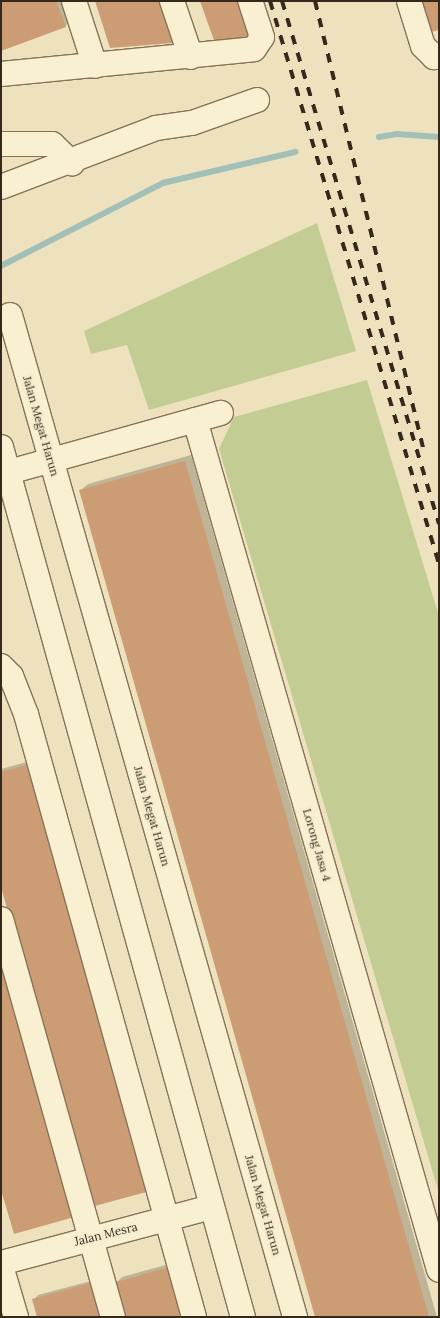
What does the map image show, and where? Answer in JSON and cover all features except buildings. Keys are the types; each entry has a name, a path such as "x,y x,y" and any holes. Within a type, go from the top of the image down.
{"street":[{"path":"74,1 95,66"},
{"path":"172,1 191,57"},
{"path":"1,74 191,57 254,49 262,37 250,1"},
{"path":"409,1 422,46 434,57 439,55"},
{"path":"1,188 72,163 156,128 192,123 257,100"},
{"path":"1,144 52,144 72,163"},
{"name":"Jalan Megat Harun","path":"10,315 294,1317"},
{"path":"9,472 221,413"},
{"name":"Lorong Jasa 4","path":"195,420 439,1270"},
{"path":"1,447 210,1207 243,1317"},
{"path":"1,666 11,676 26,714 165,1219 194,1317"},
{"path":"1,919 6,948 113,1317"},
{"name":"Jalan Mesra","path":"1,1264 90,1237 210,1207"},
{"path":"1,1264 16,1317"}],"green space":[{"path":"317,223 356,351 149,410 127,345 91,354 84,331"},
{"path":"367,380 439,616 439,1193 219,449 234,417"}],"waterway":[{"path":"379,137 397,134 439,137"},
{"path":"1,266 163,183 295,152"}],"railway":[{"path":"270,1 439,564"},
{"path":"282,1 439,524"},
{"path":"315,1 424,453"}]}
